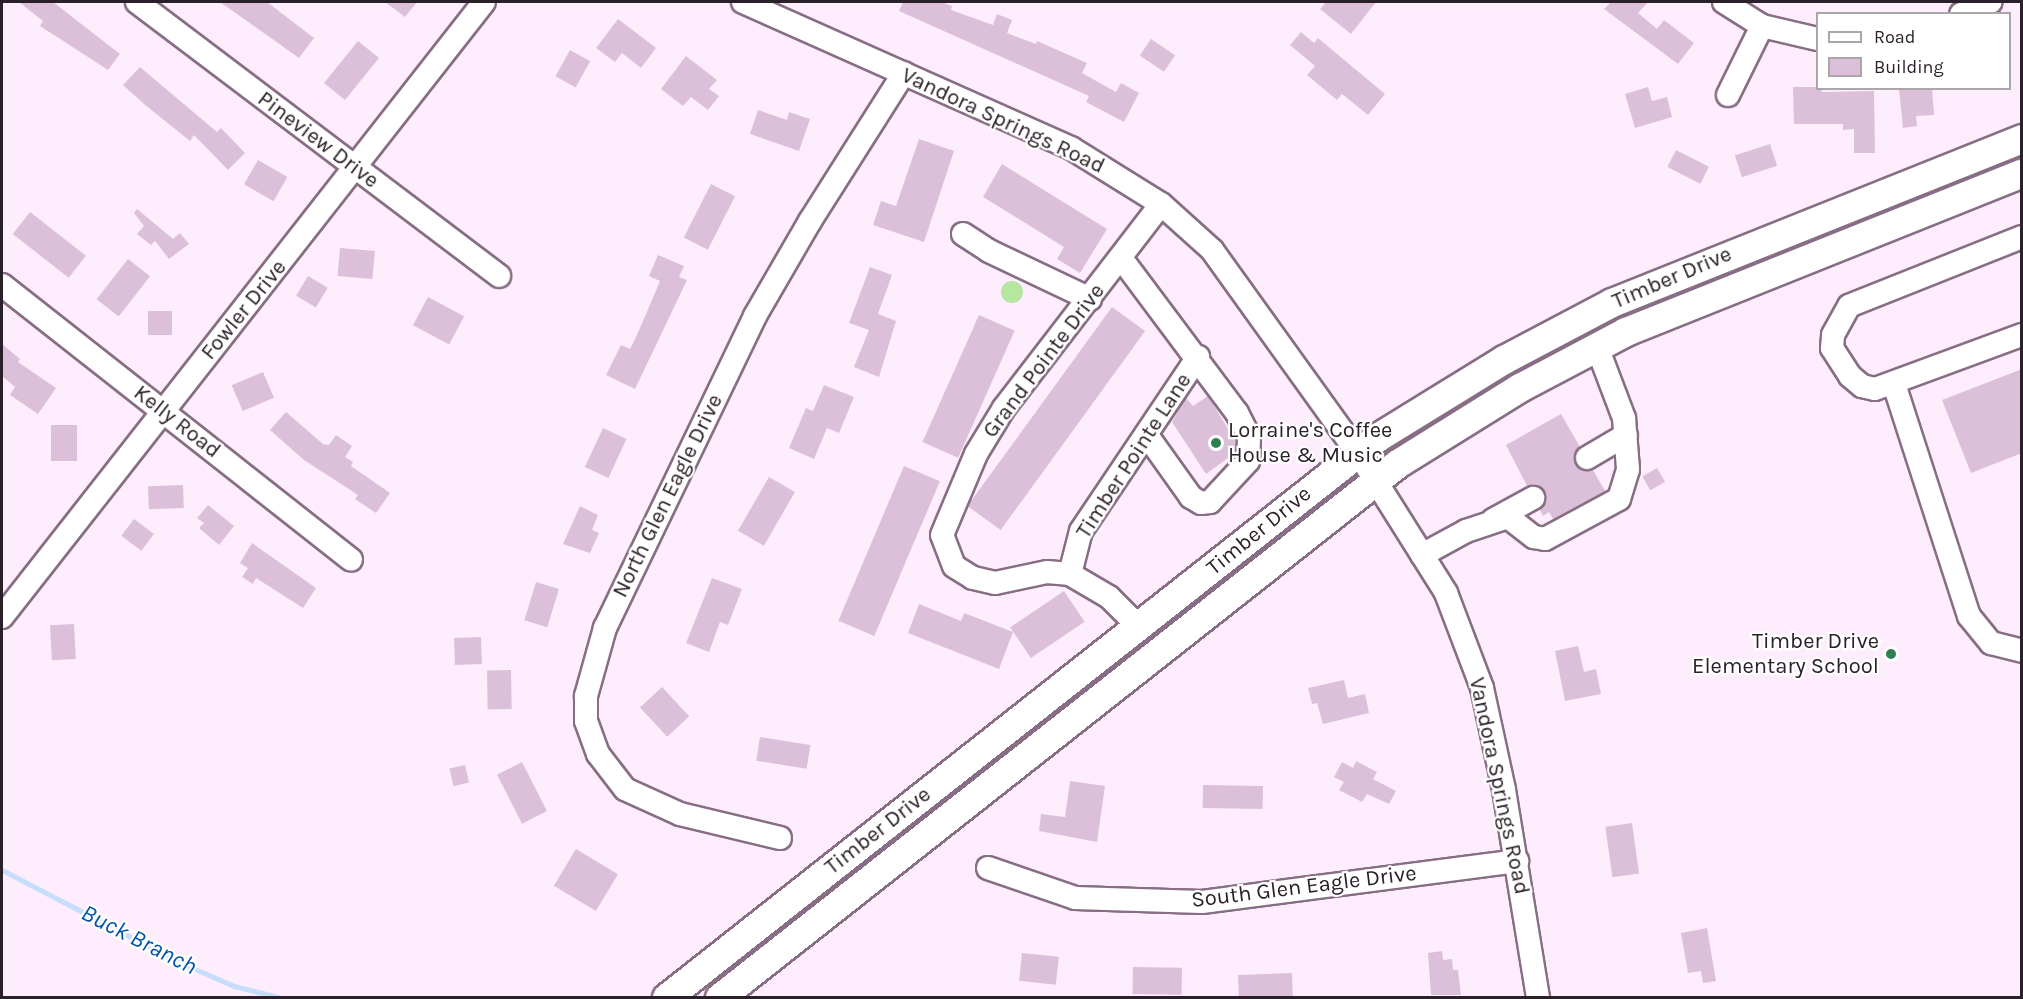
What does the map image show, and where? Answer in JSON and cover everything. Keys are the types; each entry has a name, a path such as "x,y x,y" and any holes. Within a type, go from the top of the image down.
{"main road":[{"name":"Timber Drive","path":"667,998 1358,453 1504,360 1612,303 2022,139"},
{"name":"Timber Drive","path":"720,998 1375,481 1520,388 1597,347 1734,286 2022,174"}],"street":[{"name":"Pineview Drive","path":"137,2 499,276"},
{"name":"Fowler Drive","path":"2,617 356,169 484,2"},
{"name":"Vandora Springs Road","path":"743,2 1071,148 1161,204 1212,250 1358,453 1446,593 1482,688 1517,861 1538,998"},
{"path":"1724,2 1762,26 1816,39"},
{"path":"1966,12 1991,2"},
{"path":"1728,95 1762,26"},
{"name":"North Glen Eagle Drive","path":"780,838 680,814 626,789 598,754 586,721 586,696 594,659 609,620 755,316 810,220 904,74"},
{"name":"Grand Pointe Drive","path":"1139,627 1109,597 1070,574 1047,572 995,583 973,578 954,566 942,535 976,454 1004,408 1161,204"},
{"path":"963,234 989,250 1090,298"},
{"path":"2022,237 1849,306 1833,335 1832,348 1837,361 1862,386 1875,389 1894,384 2022,335"},
{"name":"Timber Pointe Lane","path":"1070,574 1081,531 1198,357 1121,258"},
{"name":"Kelly Road","path":"2,285 164,410 351,560"},
{"path":"1492,520 1508,517 1534,537 1545,538 1610,505 1625,490 1626,435 1612,379 1597,347"},
{"path":"1146,434 1191,497 1201,503 1210,502 1248,460 1249,437 1237,413 1198,357"},
{"path":"1894,384 1969,616 1991,643 2022,651"},
{"path":"1587,458 1626,435"},
{"path":"1422,555 1533,498"},
{"name":"South Glen Eagle Drive","path":"988,867 1076,898 1202,902 1517,861"}],"green space":[{"path":"1012,281 1022,288 1023,292 1016,302 1012,303 1002,296 1001,292 1008,282"}],"building":[{"path":"19,2 53,2 120,54 108,70 40,26 43,21"},
{"path":"220,2 267,2 314,38 299,58"},
{"path":"385,2 417,2 405,17"},
{"path":"903,2 941,2 952,6 951,10 993,25 997,14 1012,20 1007,33 1036,44 1037,41 1087,63 1082,73 1116,92 1121,83 1139,93 1124,122 1086,102 1089,96 899,11"},
{"path":"1326,2 1376,2 1351,34 1320,9"},
{"path":"1611,2 1648,2 1638,13 1657,29 1664,20 1694,43 1678,64 1604,9"},
{"path":"618,19 656,48 641,68 622,53 615,62 596,48"},
{"path":"1301,32 1314,43 1318,38 1385,94 1368,115 1342,94 1337,100 1307,75 1315,66 1290,45"},
{"path":"1151,39 1175,55 1164,72 1140,56"},
{"path":"358,41 379,58 345,100 324,83"},
{"path":"570,50 590,61 576,87 555,76"},
{"path":"686,56 717,80 709,89 719,96 708,110 691,97 683,106 661,89"},
{"path":"140,67 217,132 221,128 245,153 228,170 194,135 190,141 144,104 123,85"},
{"path":"1648,87 1652,101 1667,97 1672,117 1635,128 1625,94"},
{"path":"1793,87 1816,87 1816,90 1823,92 1874,91 1875,153 1854,153 1854,129 1843,130 1843,124 1794,124"},
{"path":"1899,90 1932,90 1934,115 1916,116 1917,126 1903,128"},
{"path":"758,110 787,120 789,112 810,119 799,151 750,134"},
{"path":"919,139 954,151 924,242 873,225 881,201 896,206"},
{"path":"1770,144 1777,166 1742,177 1735,155"},
{"path":"1676,150 1709,167 1700,184 1667,167"},
{"path":"258,160 287,177 273,201 244,184"},
{"path":"1002,164 1107,229 1080,273 1057,259 1064,247 983,197"},
{"path":"711,184 735,196 708,250 684,237"},
{"path":"137,209 173,239 180,233 189,244 169,259 155,241 151,245 137,234 144,226 134,213"},
{"path":"30,212 86,256 69,278 13,234"},
{"path":"340,248 375,251 372,279 338,276"},
{"path":"658,255 684,266 679,277 687,280 635,389 606,375 621,345 630,349 637,335 660,281 649,276"},
{"path":"128,259 150,276 119,316 97,299"},
{"path":"870,267 892,275 878,314 896,321 879,377 854,367 869,330 849,323"},
{"path":"308,276 328,288 316,308 296,296"},
{"path":"428,297 464,316 449,345 413,325"},
{"path":"1112,307 1145,331 1001,530 967,506"},
{"path":"148,311 172,311 172,335 148,335"},
{"path":"979,315 1015,331 958,458 922,442"},
{"path":"2,344 20,359 18,362 56,388 38,414 10,395 15,387 2,376"},
{"path":"2022,369 2022,453 1971,473 1942,400"},
{"path":"263,372 274,398 243,411 232,385"},
{"path":"824,385 854,397 839,433 827,428 814,459 789,448 806,408 813,411"},
{"path":"1208,396 1235,440 1235,453 1206,474 1172,422 1186,398 1193,406"},
{"path":"286,412 323,444 329,445 336,435 352,446 345,457 353,462 351,466 390,493 376,513 355,499 358,495 304,460 270,430"},
{"path":"1561,414 1580,447 1575,452 1575,464 1581,470 1593,470 1605,491 1553,519 1549,512 1543,516 1540,510 1546,499 1544,491 1534,485 1527,486 1506,445"},
{"path":"51,425 77,425 77,461 51,461"},
{"path":"603,428 627,439 608,478 585,467"},
{"path":"904,466 940,481 874,636 838,621"},
{"path":"1657,468 1665,482 1650,490 1642,476"},
{"path":"769,477 795,492 764,546 738,531"},
{"path":"183,485 184,508 149,509 148,486"},
{"path":"208,505 234,526 219,545 199,528 204,523 197,518"},
{"path":"580,506 598,515 592,530 599,533 590,553 563,544"},
{"path":"134,519 154,534 141,551 121,536"},
{"path":"252,543 316,588 303,608 256,578 253,584 242,577 248,568 240,563"},
{"path":"712,578 742,589 728,625 720,622 709,652 686,643"},
{"path":"536,582 559,589 547,627 524,620"},
{"path":"1064,591 1085,622 1031,658 1010,627"},
{"path":"919,604 961,621 964,613 1013,632 999,669 908,633"},
{"path":"74,624 76,659 52,660 50,625"},
{"path":"481,637 482,664 455,665 454,638"},
{"path":"1578,646 1584,672 1596,669 1601,694 1565,701 1555,651"},
{"path":"487,670 511,670 512,709 488,709"},
{"path":"1344,680 1348,698 1365,694 1369,713 1323,724 1317,703 1312,704 1308,688"},
{"path":"662,687 689,716 667,737 640,707"},
{"path":"760,737 810,745 807,769 756,761"},
{"path":"1356,761 1377,772 1373,779 1396,791 1389,804 1367,794 1362,802 1339,790 1344,782 1334,777 1342,762 1353,768"},
{"path":"522,762 547,811 522,824 497,775"},
{"path":"465,765 469,783 453,786 449,769"},
{"path":"1070,781 1105,786 1097,842 1039,831 1041,814 1065,817"},
{"path":"1203,785 1263,786 1263,809 1203,808"},
{"path":"1632,823 1639,874 1612,877 1605,827"},
{"path":"576,849 618,874 596,911 554,886"},
{"path":"1707,928 1716,981 1703,983 1701,971 1688,973 1681,933"},
{"path":"1442,951 1443,960 1452,959 1453,970 1458,970 1461,995 1431,995 1428,953"},
{"path":"1022,953 1059,957 1056,985 1019,981"},
{"path":"1133,967 1182,968 1182,995 1133,994"},
{"path":"1292,973 1293,997 1239,998 1238,975"}],"waterway":[{"name":"Buck Branch","path":"2,870 181,963 234,986 282,998"}],"place":[{"name":"Lorraine's Coffee House & Music","path":"1216,443"},
{"name":"Timber Drive Elementary School","path":"1891,654"}]}
